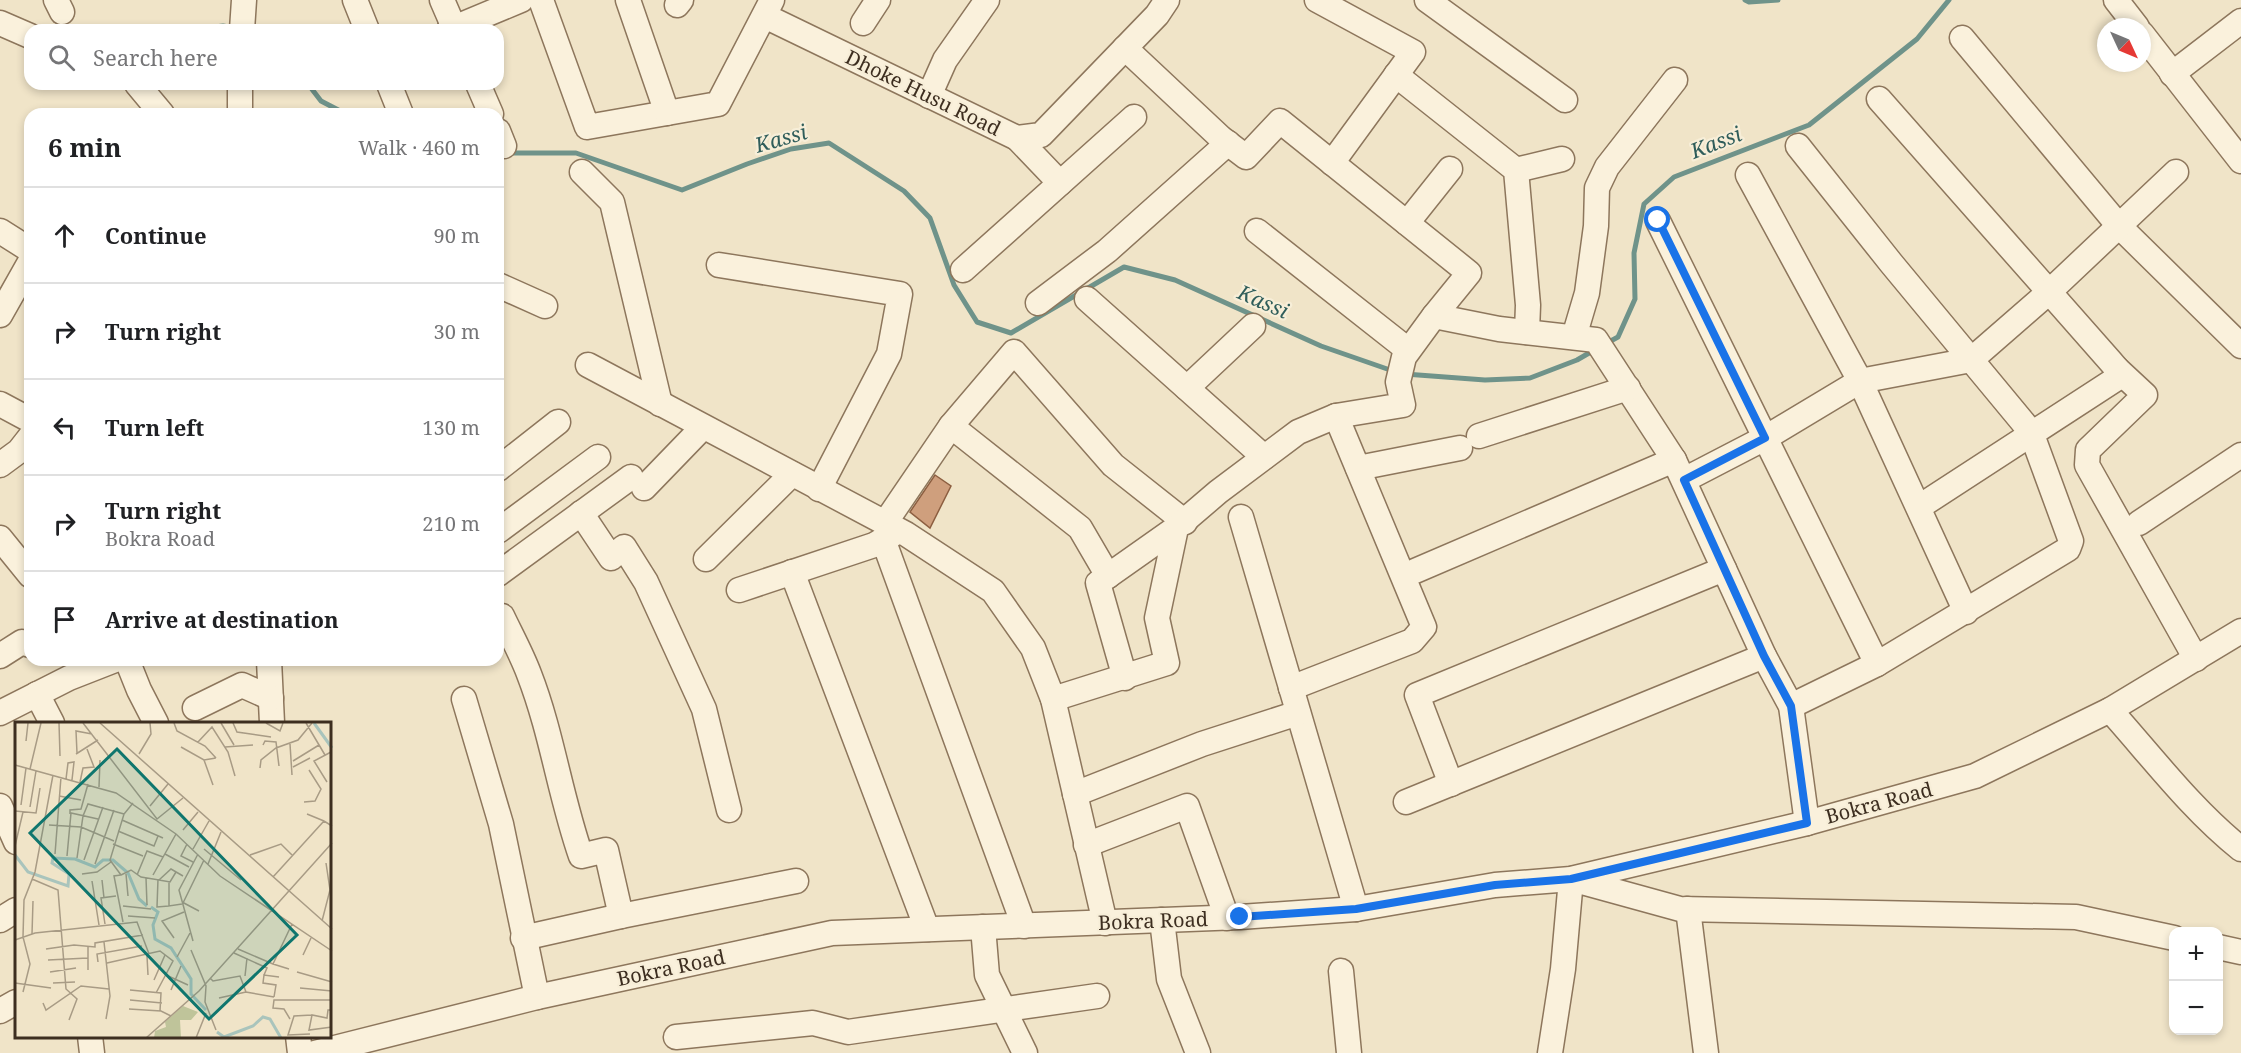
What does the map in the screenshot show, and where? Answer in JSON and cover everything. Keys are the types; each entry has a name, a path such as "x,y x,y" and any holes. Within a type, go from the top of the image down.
{"street":[{"path":"242,24 244,0"},
{"path":"355,0 365,24"},
{"path":"442,0 451,24"},
{"path":"465,24 521,0"},
{"path":"541,0 587,127 718,104 772,10"},
{"path":"628,0 667,113"},
{"path":"863,23 878,0"},
{"path":"929,96 945,60 987,0"},
{"name":"Dhoke Husu Road","path":"772,10 929,96 1017,138 1041,135 1157,15 1167,0"},
{"path":"1317,0 1413,52 1332,163"},
{"path":"1427,0 1565,100"},
{"path":"2116,0 2129,18"},
{"path":"2172,74 2241,21"},
{"path":"0,23 24,33"},
{"path":"1962,38 2119,226 2241,346"},
{"path":"2151,46 2241,161"},
{"path":"1125,48 1246,157 1280,121 1469,273 1404,357 1398,382 1403,405 1336,416 1298,432 1218,492 1180,525 1098,583 1125,678"},
{"path":"1396,75 1516,170 1528,305 1527,332"},
{"path":"1574,337 1588,282 1596,226 1596,188 1607,167 1675,80"},
{"path":"142,90 157,108"},
{"path":"391,90 399,108"},
{"path":"481,90 488,108"},
{"path":"1879,99 2117,369 2145,395 2088,450 2088,465 2196,659"},
{"path":"963,270 1134,117"},
{"path":"1017,138 1060,183"},
{"path":"1038,303 1107,251 1228,143"},
{"path":"1791,706 1877,664 1966,612 2068,549 2071,541 2031,432 1798,146"},
{"path":"1516,170 1562,159"},
{"path":"1407,223 1450,170"},
{"path":"582,172 612,202 660,404"},
{"path":"1415,571 1765,438 1860,381 1971,360 2049,292 2176,172"},
{"path":"1748,175 1860,381 1966,612"},
{"path":"1658,220 1877,664"},
{"path":"0,231 24,246"},
{"path":"1257,231 1408,350"},
{"path":"719,265 900,294 889,354 819,489"},
{"path":"0,315 24,273"},
{"path":"504,288 545,306"},
{"path":"1088,299 1264,457"},
{"path":"1434,316 1499,330 1596,340 1679,470 1764,656 1791,706 1807,823"},
{"path":"1187,388 1253,326"},
{"path":"739,590 874,545 889,531 951,426 1014,352 1113,465 1180,525"},
{"path":"588,365 819,489 993,591 1033,648 1053,699 1104,922"},
{"path":"1918,507 2031,432 2111,383 2119,377 2117,369"},
{"path":"1358,468 1470,442 1628,388"},
{"path":"0,404 24,417"},
{"path":"1291,688 1412,641 1424,627 1336,416"},
{"path":"504,464 558,422"},
{"path":"951,426 1080,528 1108,576"},
{"path":"504,570 581,513 637,482 703,427"},
{"path":"0,465 24,445"},
{"path":"2139,522 2241,455"},
{"path":"504,527 598,457"},
{"path":"706,559 792,474"},
{"path":"581,513 611,558 624,547 646,582 704,709 729,810"},
{"path":"1241,518 1356,909"},
{"path":"1053,699 1167,663 1157,618 1180,525"},
{"path":"889,531 1024,926"},
{"path":"0,538 24,568"},
{"path":"1451,784 1417,695 1724,569"},
{"path":"792,572 927,929"},
{"path":"504,620 529,674 581,856 606,850 621,916"},
{"name":"Bokra Road","path":"315,1053 537,997 832,933 1227,918 1356,909 1495,885 1571,879 1807,823 1975,776 2110,710 2241,631"},
{"path":"0,656 24,643"},
{"path":"1406,802 1764,656"},
{"path":"0,713 69,678 100,666"},
{"path":"129,666 155,722"},
{"path":"269,666 272,722"},
{"path":"195,708 242,685 271,698"},
{"path":"37,694 51,722"},
{"path":"464,699 501,824 537,997"},
{"path":"2110,710 2186,795 2225,836 2241,849"},
{"path":"1075,794 1202,744 1298,713"},
{"path":"0,806 9,834"},
{"path":"1086,844 1187,806 1227,918"},
{"path":"1550,1053 1563,969 1571,879 1680,909 2076,917 2169,937"},
{"path":"523,938 796,880"},
{"path":"1688,909 1706,1053"},
{"path":"0,920 15,911"},
{"path":"1162,920 1169,979 1198,1053"},
{"path":"982,927 987,975 1025,1053"},
{"path":"2223,948 2241,952"},
{"path":"1341,971 1349,1053"},
{"path":"676,1038 813,1023 848,1032 1097,996"},
{"path":"0,1011 15,1003"},
{"path":"90,1038 92,1053"},
{"path":"298,1038 300,1053"}],"building":[{"path":"935,475 951,486 930,528 910,512"}],"waterway":[{"name":"Kassi","path":"1745,0 1749,2 1778,0"},
{"name":"Kassi","path":"1607,343 1618,337 1635,299 1634,253 1644,204 1674,177 1809,125 1917,39 1949,0"},
{"name":"Kassi","path":"313,90 321,101 334,108"},
{"name":"Kassi","path":"508,153 576,153 682,190 791,149 829,143 904,191 930,218 954,285 977,322 1011,333 1124,267 1175,280 1321,346 1393,371"},
{"name":"Kassi","path":"1405,374 1485,380 1530,378 1577,360 1596,349"}],"route":[{"path":"1240,917 1356,909 1495,885 1571,879 1807,823 1791,706 1764,656 1684,480 1765,438 1658,220"}]}
